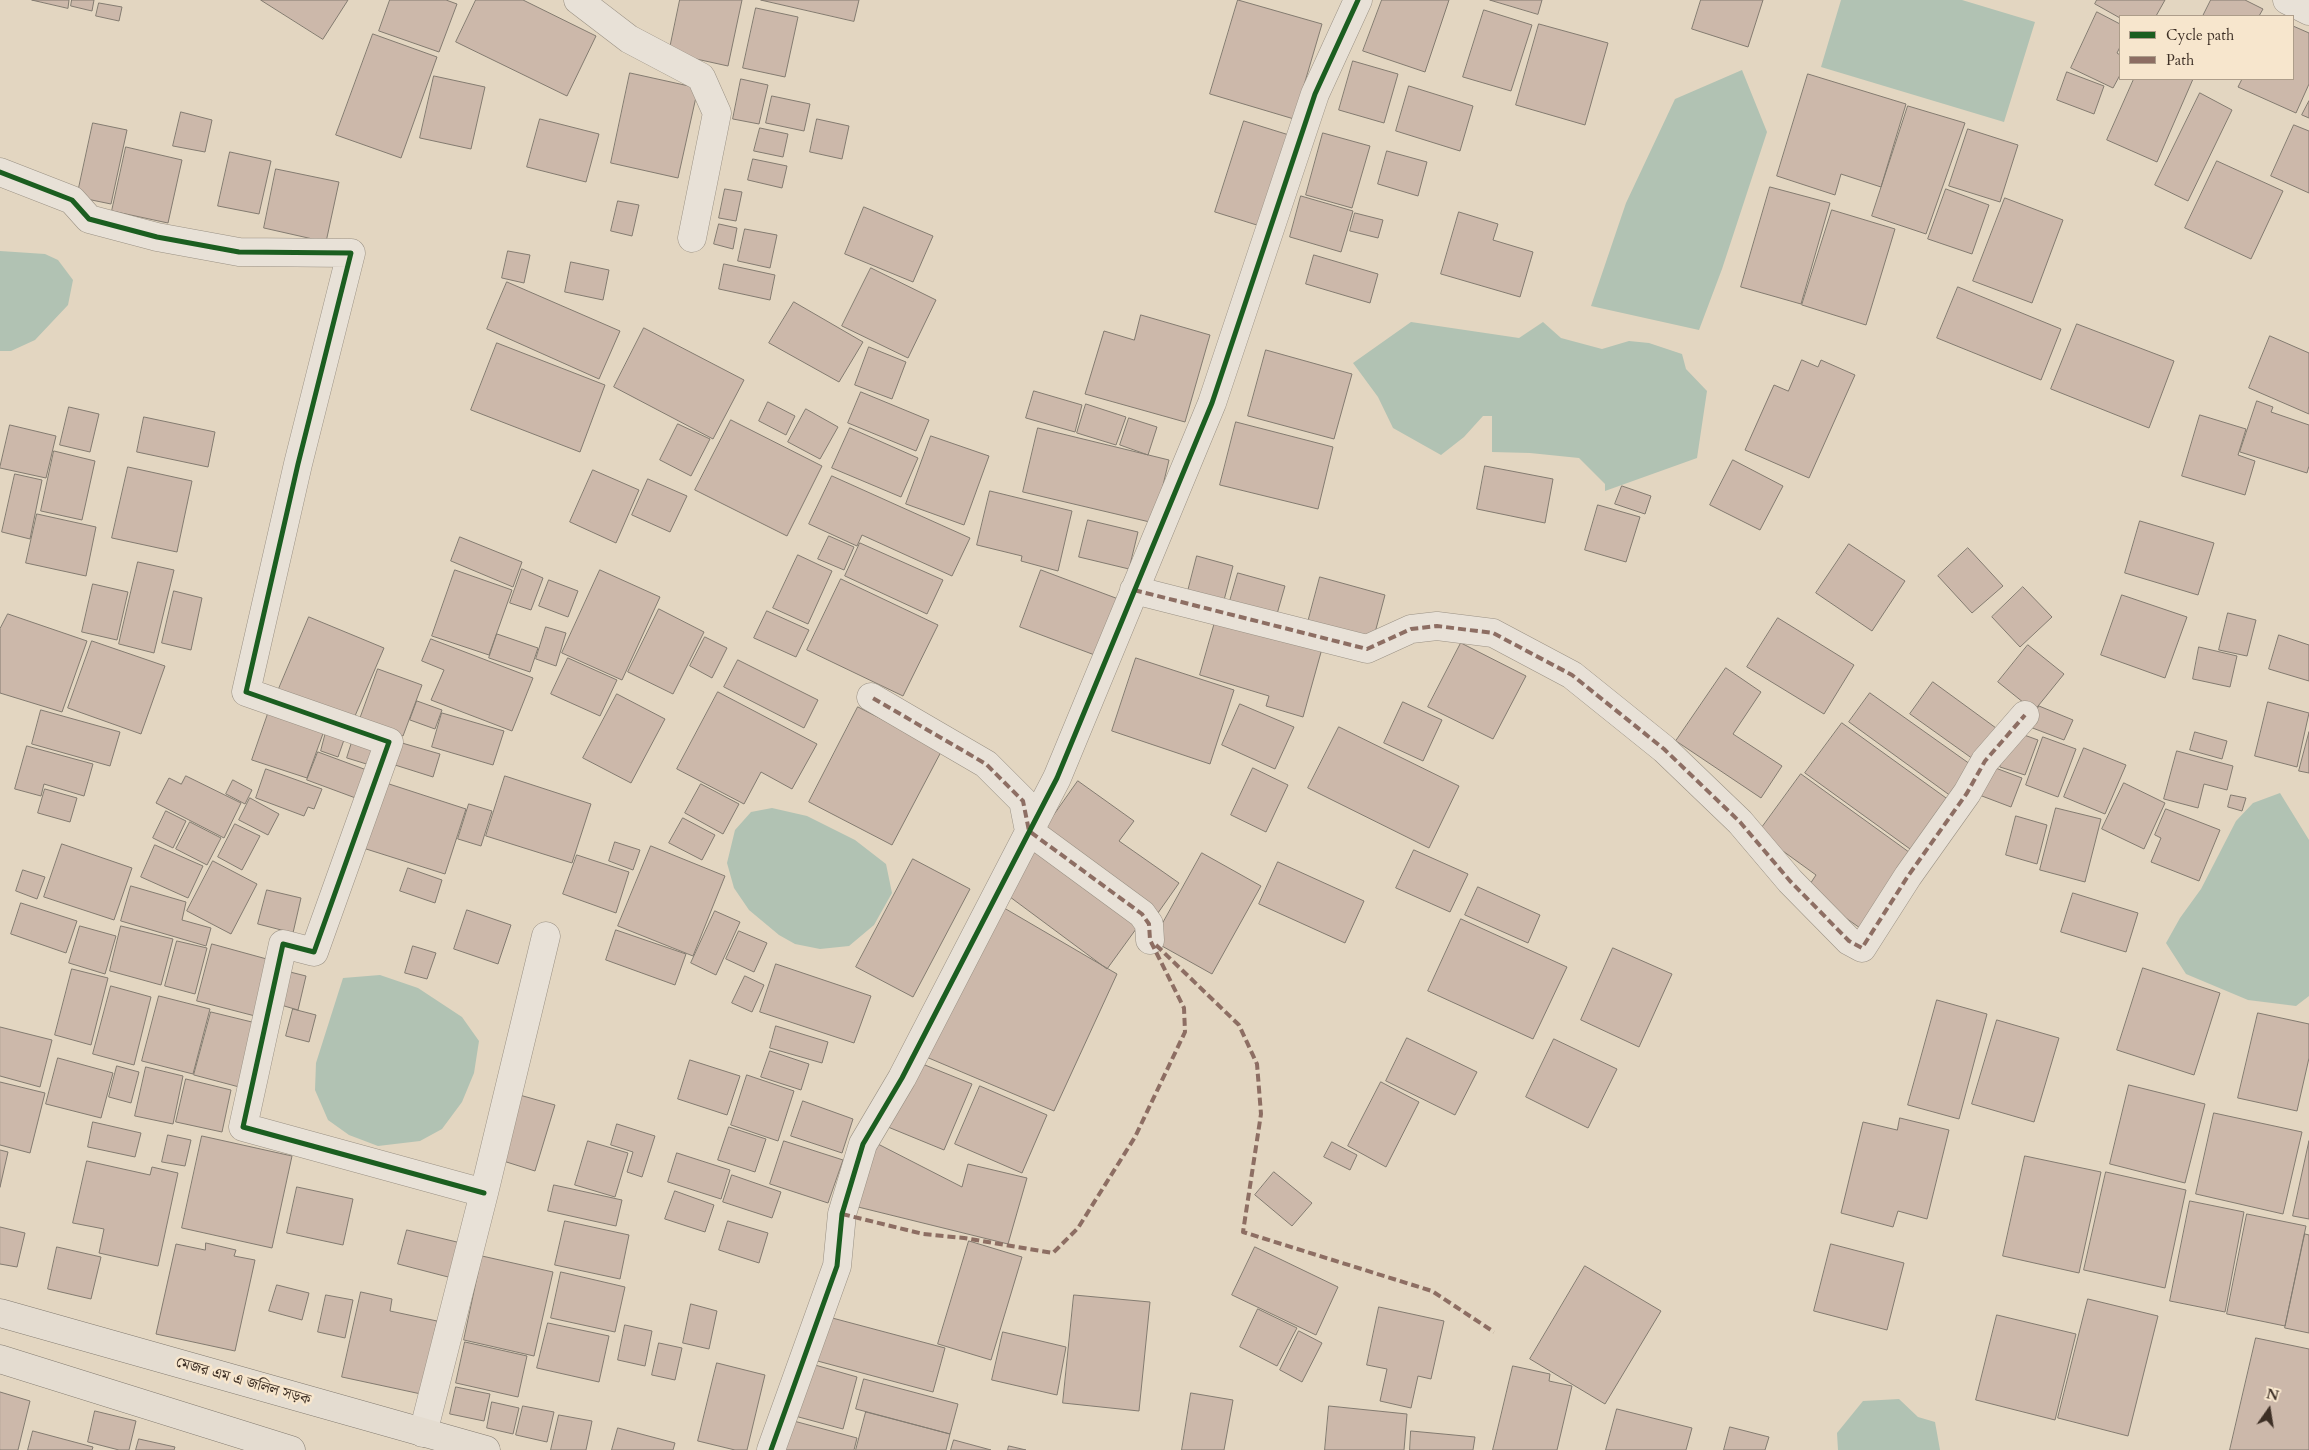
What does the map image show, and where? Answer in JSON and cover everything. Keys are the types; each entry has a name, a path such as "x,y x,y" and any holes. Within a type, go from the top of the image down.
{"main road":[{"name":"মেজর এম এ জলিল সড়ক","path":"0,1313 486,1450"},
{"path":"0,1359 291,1450"}],"street":[{"path":"578,0 630,38 701,77 716,113 692,238"},
{"path":"771,1450 837,1266 842,1214 863,1144 902,1078 1057,778 1212,403 1315,94 1358,0"},
{"path":"2287,0 2309,11"},
{"path":"0,172 72,200 90,219 157,237 239,252 351,253 298,464 246,692 389,742 314,952 283,944 243,1127 484,1193"},
{"path":"1134,590 1367,648 1411,629 1437,626 1493,633 1572,675 1664,749 1740,822 1790,881 1849,941 1862,948 1908,876 1967,794 1985,761 2025,715"},
{"path":"871,697 986,764 1023,801 1029,830 1142,914 1149,924 1150,940"},
{"path":"423,1433 484,1193 546,936"}],"shaded area":[{"path":"1841,0 1962,0 2035,22 2004,122 1821,67"},
{"path":"1742,70 1767,132 1722,269 1699,330 1591,306 1626,203 1675,99"},
{"path":"0,251 45,254 58,260 73,280 68,305 35,340 11,351 0,351"},
{"path":"1411,322 1519,338 1543,322 1561,338 1602,349 1629,341 1649,343 1682,354 1686,369 1707,391 1697,458 1605,491 1605,484 1579,458 1530,453 1492,452 1492,416 1483,416 1464,437 1441,455 1393,428 1378,397 1353,363"},
{"path":"2280,793 2309,840 2309,996 2296,1006 2248,1000 2186,974 2166,943 2180,918 2201,889 2236,821 2253,803"},
{"path":"772,808 807,816 855,840 886,864 892,893 874,925 849,946 820,949 795,944 779,935 749,910 734,888 727,863 735,830 751,812"},
{"path":"380,975 418,988 462,1017 479,1041 474,1073 462,1102 442,1129 420,1141 378,1146 349,1135 328,1120 315,1090 316,1063 343,978"},
{"path":"1899,1399 1918,1417 1935,1422 1940,1450 1838,1450 1837,1433 1863,1401"}],"building":[{"path":"32,0 69,0 68,8"},
{"path":"72,0 94,0 92,11 71,6"},
{"path":"261,0 348,0 323,39"},
{"path":"390,0 446,0 457,4 439,52 379,31"},
{"path":"476,0 523,0 596,36 567,96 456,42"},
{"path":"680,0 742,0 728,66 669,53"},
{"path":"761,0 859,0 854,21"},
{"path":"1238,0 1322,24 1294,119 1210,94"},
{"path":"1382,0 1449,0 1425,72 1363,51"},
{"path":"1490,0 1542,0 1538,14"},
{"path":"1701,0 1763,0 1748,47 1692,29"},
{"path":"2097,0 2165,0 2157,15 2119,15 2119,17 2095,4"},
{"path":"2211,0 2245,0 2263,9 2260,15 2204,15"},
{"path":"99,3 122,7 119,21 96,16"},
{"path":"756,8 798,17 785,77 743,68"},
{"path":"1484,10 1532,25 1511,91 1463,77"},
{"path":"2097,12 2119,23 2119,49 2117,53 2119,54 2119,77 2113,88 2071,68"},
{"path":"1539,24 1608,43 1585,125 1516,105"},
{"path":"2294,26 2309,33 2309,84 2296,113 2238,87 2242,80 2294,80"},
{"path":"373,34 437,57 401,158 336,135"},
{"path":"1353,61 1398,74 1384,123 1339,110"},
{"path":"2067,72 2104,86 2094,114 2057,100"},
{"path":"630,73 698,88 678,178 611,163"},
{"path":"1808,74 1906,104 1881,187 1841,174 1835,195 1777,176"},
{"path":"434,76 485,87 471,149 420,138"},
{"path":"741,79 768,85 759,124 733,119"},
{"path":"2134,80 2193,80 2157,162 2107,140"},
{"path":"1409,86 1473,106 1460,151 1396,131"},
{"path":"2200,93 2232,110 2188,201 2155,185"},
{"path":"772,96 810,104 804,131 766,123"},
{"path":"2309,101 2309,118 2302,115"},
{"path":"1908,106 1965,123 1926,234 1872,216"},
{"path":"181,112 212,120 205,152 173,146"},
{"path":"540,119 599,134 586,182 527,167"},
{"path":"817,119 849,126 842,159 810,152"},
{"path":"1244,121 1289,135 1260,226 1215,212"},
{"path":"93,123 127,130 111,204 77,197"},
{"path":"2294,125 2309,131 2309,193 2271,176"},
{"path":"760,128 788,134 783,157 754,151"},
{"path":"1968,129 2018,145 2000,202 1949,186"},
{"path":"1323,133 1370,146 1352,208 1306,195"},
{"path":"126,147 182,160 168,223 112,211"},
{"path":"1387,151 1427,162 1418,196 1378,184"},
{"path":"230,152 271,161 259,214 218,206"},
{"path":"753,159 787,166 782,188 748,180"},
{"path":"2217,161 2283,191 2251,259 2185,228"},
{"path":"276,169 339,182 326,242 264,228"},
{"path":"1770,187 1830,203 1801,304 1741,287"},
{"path":"725,189 742,192 736,221 719,218"},
{"path":"1946,189 1989,205 1972,254 1928,239"},
{"path":"1301,196 1353,211 1341,252 1290,237"},
{"path":"2005,198 2063,220 2032,303 1973,281"},
{"path":"618,201 639,205 632,236 611,231"},
{"path":"864,207 933,236 913,282 845,254"},
{"path":"1832,210 1895,229 1866,325 1802,305"},
{"path":"1459,212 1498,224 1493,240 1533,252 1520,297 1441,274"},
{"path":"1355,213 1383,220 1378,238 1350,231"},
{"path":"719,224 737,228 733,249 714,244"},
{"path":"745,229 777,235 770,268 738,261"},
{"path":"508,251 530,255 524,283 502,278"},
{"path":"1314,255 1378,274 1370,303 1306,284"},
{"path":"571,262 609,270 603,300 565,292"},
{"path":"724,264 775,275 770,300 719,289"},
{"path":"871,268 936,300 908,358 842,326"},
{"path":"507,282 620,331 599,379 487,329"},
{"path":"1958,287 2061,329 2041,380 1937,338"},
{"path":"794,302 863,342 839,382 769,343"},
{"path":"1141,315 1210,335 1185,422 1085,394 1104,331 1134,340"},
{"path":"2077,324 2174,361 2149,428 2051,389"},
{"path":"644,328 744,380 713,439 614,387"},
{"path":"2270,336 2309,353 2309,414 2249,388"},
{"path":"497,343 605,385 580,452 471,410"},
{"path":"869,347 906,362 892,399 855,385"},
{"path":"1266,350 1352,374 1334,439 1248,416"},
{"path":"1802,360 1818,367 1821,360 1855,375 1809,478 1745,450 1774,385 1788,391"},
{"path":"1034,391 1082,405 1075,432 1026,418"},
{"path":"861,392 929,420 916,451 848,423"},
{"path":"2257,401 2273,407 2271,412 2309,425 2309,466 2307,473 2240,452"},
{"path":"768,402 795,416 786,435 759,421"},
{"path":"1086,404 1126,417 1116,445 1077,433"},
{"path":"69,407 99,414 90,452 60,445"},
{"path":"806,409 838,427 820,459 788,442"},
{"path":"2200,415 2246,429 2238,455 2255,461 2245,495 2182,476"},
{"path":"144,417 215,432 208,467 137,452"},
{"path":"1129,418 1157,427 1148,455 1120,445"},
{"path":"731,420 822,466 787,536 695,490"},
{"path":"1236,422 1333,447 1318,509 1220,485"},
{"path":"678,424 710,439 691,476 660,460"},
{"path":"10,425 56,436 46,478 0,468"},
{"path":"850,428 918,458 901,497 832,468"},
{"path":"1038,428 1169,460 1154,523 1023,492"},
{"path":"931,436 989,456 964,525 906,504"},
{"path":"54,451 95,461 82,520 41,511"},
{"path":"1733,460 1783,486 1760,530 1710,505"},
{"path":"1485,466 1553,479 1545,523 1477,509"},
{"path":"128,467 192,481 177,552 112,538"},
{"path":"593,470 639,490 616,543 570,522"},
{"path":"15,474 42,480 30,539 2,532"},
{"path":"832,476 970,538 952,576 862,535 857,546 809,524"},
{"path":"648,479 687,496 670,532 632,515"},
{"path":"1622,486 1651,496 1645,514 1615,504"},
{"path":"990,491 1072,511 1058,571 1021,561 1022,556 977,545"},
{"path":"1598,505 1640,517 1626,562 1585,550"},
{"path":"37,514 96,527 86,576 26,563"},
{"path":"1088,520 1138,532 1129,569 1079,557"},
{"path":"2140,521 2214,543 2198,595 2125,573"},
{"path":"829,536 854,547 844,570 818,559"},
{"path":"460,537 522,562 513,587 451,561"},
{"path":"860,543 943,580 927,614 845,576"},
{"path":"1849,544 1905,581 1872,631 1816,593"},
{"path":"1968,548 2003,586 1972,613 1938,576"},
{"path":"798,555 832,571 808,624 773,608"},
{"path":"1197,556 1233,566 1223,604 1187,595"},
{"path":"138,562 174,570 154,653 119,644"},
{"path":"522,569 543,578 531,610 510,603"},
{"path":"455,570 512,590 489,655 432,636"},
{"path":"600,570 660,597 622,680 562,653"},
{"path":"1041,570 1121,600 1100,657 1020,627"},
{"path":"1238,573 1285,586 1275,621 1228,608"},
{"path":"1320,577 1385,595 1372,644 1307,626"},
{"path":"841,579 938,625 903,696 807,650"},
{"path":"549,580 578,591 568,617 539,606"},
{"path":"93,584 128,592 117,640 82,632"},
{"path":"2023,587 2052,617 2020,647 1992,617"},
{"path":"174,591 202,598 191,650 162,643"},
{"path":"2122,595 2187,617 2165,678 2101,655"},
{"path":"659,609 704,632 673,694 628,672"},
{"path":"767,611 809,630 796,657 754,638"},
{"path":"2228,613 2256,620 2247,656 2219,650"},
{"path":"8,614 87,641 62,712 0,693 0,629"},
{"path":"1217,615 1323,645 1303,717 1266,706 1269,696 1200,675"},
{"path":"309,617 384,648 352,723 278,691"},
{"path":"1778,618 1854,665 1824,714 1747,667"},
{"path":"546,627 566,633 556,666 536,659"},
{"path":"497,634 538,648 530,672 489,658"},
{"path":"2279,635 2309,645 2309,681 2269,669"},
{"path":"705,637 727,648 712,678 690,666"},
{"path":"431,639 533,678 512,731 431,700 444,670 422,661"},
{"path":"92,641 165,666 141,734 68,708"},
{"path":"1461,643 1526,676 1493,739 1428,707"},
{"path":"2028,645 2064,674 2034,711 1998,682"},
{"path":"2199,647 2237,656 2230,687 2193,679"},
{"path":"568,658 617,680 600,716 551,694"},
{"path":"1136,658 1234,690 1210,764 1112,731"},
{"path":"738,660 818,700 804,728 724,687"},
{"path":"1726,668 1761,692 1733,734 1782,766 1761,798 1676,741"},
{"path":"378,669 422,685 403,736 360,719"},
{"path":"1933,682 1996,728 1973,759 1910,714"},
{"path":"718,692 817,744 792,789 761,772 744,804 677,769"},
{"path":"1870,693 1977,769 1955,799 1849,722"},
{"path":"617,694 665,719 631,783 583,758"},
{"path":"417,701 442,710 435,729 410,720"},
{"path":"1403,702 1442,720 1423,761 1384,743"},
{"path":"2268,702 2309,713 2297,767 2255,756"},
{"path":"1240,704 1294,727 1275,769 1222,745"},
{"path":"2039,706 2073,720 2064,740 2030,727"},
{"path":"858,707 942,750 892,845 809,802"},
{"path":"270,708 325,728 307,778 252,760"},
{"path":"41,710 120,732 110,766 32,744"},
{"path":"442,713 504,731 493,765 432,747"},
{"path":"1842,723 1953,803 1917,854 1805,773"},
{"path":"1339,727 1459,786 1429,848 1308,788"},
{"path":"2013,731 2038,740 2025,775 2000,767"},
{"path":"326,732 345,737 338,757 321,751"},
{"path":"2195,732 2227,741 2222,759 2190,750"},
{"path":"2309,732 2309,773 2299,771"},
{"path":"2043,737 2076,749 2058,797 2026,785"},
{"path":"353,739 379,747 373,766 347,758"},
{"path":"402,743 440,754 433,777 395,765"},
{"path":"27,746 93,764 84,796 44,784 41,796 15,789"},
{"path":"2084,748 2126,765 2105,814 2064,797"},
{"path":"2177,751 2233,766 2227,790 2204,784 2198,808 2164,799"},
{"path":"318,752 372,772 361,800 307,780"},
{"path":"1985,764 2022,778 2011,807 1974,793"},
{"path":"1253,768 1288,785 1266,832 1231,815"},
{"path":"266,769 322,789 314,809 308,807 304,816 256,798"},
{"path":"1801,774 1913,855 1860,928 1806,890 1816,875 1758,833"},
{"path":"186,776 241,803 224,838 156,803 169,778 181,784"},
{"path":"505,776 591,804 572,863 486,836"},
{"path":"233,780 252,790 245,804 226,794"},
{"path":"1078,781 1134,821 1119,841 1179,883 1153,920 1038,838"},
{"path":"383,782 466,809 445,874 363,848"},
{"path":"2124,783 2165,803 2144,849 2102,829"},
{"path":"701,784 739,804 723,834 685,813"},
{"path":"45,789 77,798 70,822 38,813"},
{"path":"2231,795 2246,798 2242,811 2228,807"},
{"path":"250,798 279,814 268,835 239,820"},
{"path":"469,804 492,811 481,846 458,839"},
{"path":"2056,808 2101,819 2085,882 2040,870"},
{"path":"2166,809 2220,830 2199,881 2151,862 2161,838 2155,835"},
{"path":"166,811 186,821 173,848 153,838"},
{"path":"2016,816 2047,825 2037,864 2006,855"},
{"path":"683,818 715,835 702,860 669,843"},
{"path":"190,822 221,838 207,865 176,849"},
{"path":"235,824 260,836 242,870 218,857"},
{"path":"1039,841 1144,918 1107,969 1002,891"},
{"path":"615,842 640,850 633,870 609,861"},
{"path":"62,844 132,868 114,920 44,897"},
{"path":"155,845 203,866 188,898 141,877"},
{"path":"651,846 725,876 693,956 618,926"},
{"path":"1414,850 1468,874 1450,912 1396,888"},
{"path":"1202,853 1261,886 1212,974 1153,941"},
{"path":"577,855 629,872 616,913 563,894"},
{"path":"913,859 970,889 913,997 856,967"},
{"path":"213,861 257,884 231,934 187,911"},
{"path":"1278,862 1364,901 1345,943 1259,904"},
{"path":"408,868 442,880 435,903 400,891"},
{"path":"23,870 45,877 37,899 16,891"},
{"path":"131,886 186,902 182,920 211,928 206,946 121,921"},
{"path":"1478,887 1540,915 1528,943 1465,915"},
{"path":"267,890 301,898 293,933 258,924"},
{"path":"2073,893 2138,913 2126,952 2061,932"},
{"path":"21,903 77,921 66,953 11,934"},
{"path":"999,905 1117,974 1054,1111 924,1056"},
{"path":"467,910 511,925 498,964 454,949"},
{"path":"715,911 740,922 716,975 691,963"},
{"path":"1461,919 1567,967 1533,1039 1428,991"},
{"path":"80,926 116,936 105,974 69,963"},
{"path":"121,926 173,939 161,985 110,971"},
{"path":"616,930 686,954 675,985 606,960"},
{"path":"739,931 767,943 754,972 726,959"},
{"path":"177,941 207,948 195,994 165,986"},
{"path":"212,944 274,961 259,1017 197,1001"},
{"path":"413,946 436,953 427,979 405,973"},
{"path":"1613,948 1672,974 1639,1047 1581,1020"},
{"path":"776,964 871,996 854,1043 760,1012"},
{"path":"2143,968 2220,993 2194,1075 2117,1050"},
{"path":"72,969 108,978 91,1045 55,1035"},
{"path":"282,970 306,976 298,1010 274,1003"},
{"path":"745,976 764,985 752,1012 732,1003"},
{"path":"111,986 151,997 134,1065 93,1054"},
{"path":"159,996 210,1009 193,1074 142,1061"},
{"path":"1937,1000 1987,1014 1959,1119 1908,1105"},
{"path":"293,1009 316,1015 309,1042 286,1036"},
{"path":"211,1012 260,1024 243,1088 194,1075"},
{"path":"2258,1013 2309,1024 2309,1058 2297,1111 2238,1098"},
{"path":"1997,1020 2059,1038 2034,1122 1972,1104"},
{"path":"776,1026 828,1042 822,1063 770,1048"},
{"path":"0,1027 52,1040 40,1087 0,1076"},
{"path":"1407,1038 1477,1072 1455,1115 1386,1081"},
{"path":"1554,1039 1617,1069 1588,1128 1526,1097"},
{"path":"770,1051 809,1064 801,1090 761,1077"},
{"path":"58,1058 113,1073 101,1118 46,1104"},
{"path":"690,1060 740,1076 727,1115 678,1099"},
{"path":"915,1061 972,1084 944,1150 888,1127"},
{"path":"117,1066 139,1072 131,1103 109,1097"},
{"path":"146,1067 183,1076 173,1124 135,1116"},
{"path":"747,1075 794,1091 778,1141 731,1125"},
{"path":"186,1079 231,1090 222,1132 176,1122"},
{"path":"0,1082 45,1093 30,1153 0,1145"},
{"path":"1381,1082 1419,1102 1386,1167 1348,1146"},
{"path":"2129,1085 2205,1104 2185,1183 2110,1164"},
{"path":"980,1086 1047,1115 1022,1173 955,1144"},
{"path":"516,1094 555,1105 535,1171 497,1159"},
{"path":"803,1101 853,1119 842,1153 791,1136"},
{"path":"2214,1113 2302,1132 2283,1214 2196,1194"},
{"path":"1900,1118 1949,1130 1927,1219 1898,1211 1893,1227 1841,1213 1863,1122 1897,1130"},
{"path":"93,1122 141,1133 135,1157 88,1147"},
{"path":"617,1124 655,1136 642,1177 627,1172 633,1152 611,1145"},
{"path":"729,1127 766,1139 755,1172 718,1160"},
{"path":"168,1135 191,1140 185,1166 162,1162"},
{"path":"202,1136 292,1156 272,1248 182,1228"},
{"path":"588,1141 628,1153 615,1197 575,1185"},
{"path":"784,1141 843,1160 828,1203 770,1184"},
{"path":"2309,1141 2309,1219 2293,1216"},
{"path":"1332,1142 1357,1155 1350,1170 1324,1157"},
{"path":"876,1143 962,1187 968,1164 1027,1178 1008,1244 854,1206"},
{"path":"0,1150 8,1152 0,1187"},
{"path":"677,1153 730,1170 721,1199 668,1182"},
{"path":"2025,1156 2101,1172 2079,1273 2003,1256"},
{"path":"87,1161 150,1175 152,1167 178,1173 158,1266 99,1253 104,1229 73,1223"},
{"path":"1274,1172 1312,1203 1292,1226 1255,1195"},
{"path":"2106,1172 2186,1190 2165,1288 2084,1270"},
{"path":"732,1175 781,1192 772,1218 723,1202"},
{"path":"554,1185 622,1200 616,1226 548,1211"},
{"path":"297,1187 353,1199 343,1245 287,1233"},
{"path":"675,1191 714,1205 705,1232 665,1219"},
{"path":"2190,1201 2244,1212 2225,1312 2170,1301"},
{"path":"2247,1214 2306,1226 2285,1326 2227,1314"},
{"path":"565,1221 629,1235 620,1279 555,1265"},
{"path":"728,1221 768,1233 759,1263 719,1250"},
{"path":"0,1227 25,1233 17,1267 0,1264"},
{"path":"407,1230 461,1243 452,1278 398,1264"},
{"path":"2305,1234 2309,1235 2309,1333 2285,1328"},
{"path":"969,1241 1022,1257 991,1360 938,1344"},
{"path":"206,1243 236,1250 234,1256 255,1260 235,1351 156,1334 176,1244 205,1250"},
{"path":"1831,1244 1904,1263 1887,1330 1814,1311"},
{"path":"57,1247 101,1257 91,1299 48,1289"},
{"path":"1255,1247 1338,1287 1316,1335 1232,1295"},
{"path":"482,1256 553,1272 534,1356 464,1340"},
{"path":"1585,1266 1661,1311 1605,1404 1530,1359"},
{"path":"561,1272 625,1287 615,1332 551,1318"},
{"path":"277,1285 309,1293 302,1320 269,1311"},
{"path":"361,1292 392,1299 390,1311 437,1321 421,1394 342,1377"},
{"path":"326,1295 353,1300 345,1338 318,1332"},
{"path":"1074,1295 1150,1302 1139,1411 1063,1403"},
{"path":"2088,1299 2158,1316 2128,1436 2058,1418"},
{"path":"691,1304 717,1311 709,1349 683,1343"},
{"path":"1379,1307 1444,1321 1431,1379 1418,1376 1411,1408 1380,1401 1387,1369 1367,1365"},
{"path":"1258,1309 1297,1328 1277,1366 1240,1347"},
{"path":"821,1315 945,1348 933,1392 810,1359"},
{"path":"1997,1315 2076,1334 2055,1420 1976,1400"},
{"path":"548,1323 609,1336 599,1382 537,1368"},
{"path":"625,1325 652,1331 645,1366 618,1360"},
{"path":"1299,1331 1322,1343 1302,1382 1280,1370"},
{"path":"1003,1332 1066,1347 1057,1395 992,1380"},
{"path":"2256,1338 2309,1349 2309,1450 2230,1450"},
{"path":"465,1342 527,1356 518,1397 456,1383"},
{"path":"659,1343 682,1348 675,1380 652,1375"},
{"path":"717,1363 765,1375 747,1450 735,1450 698,1441"},
{"path":"808,1363 857,1377 843,1429 795,1416"},
{"path":"1513,1366 1550,1374 1549,1381 1572,1386 1557,1450 1493,1450"},
{"path":"864,1379 958,1404 950,1434 856,1409"},
{"path":"456,1387 490,1394 484,1421 450,1414"},
{"path":"0,1392 30,1401 18,1450 0,1450"},
{"path":"1191,1393 1233,1400 1224,1450 1182,1450"},
{"path":"492,1402 519,1408 513,1434 487,1428"},
{"path":"523,1406 554,1412 547,1442 516,1435"},
{"path":"1329,1406 1407,1414 1404,1450 1325,1450"},
{"path":"1617,1409 1692,1428 1686,1450 1606,1450"},
{"path":"95,1411 136,1421 129,1450 119,1450 88,1442"},
{"path":"866,1412 950,1434 946,1450 856,1450"},
{"path":"559,1415 592,1421 586,1450 551,1450"},
{"path":"790,1420 857,1438 854,1450 782,1450"},
{"path":"1730,1427 1769,1437 1765,1450 1724,1450"},
{"path":"618,1428 675,1443 673,1450 612,1450"},
{"path":"33,1431 93,1447 92,1450 28,1450"},
{"path":"1411,1431 1475,1437 1473,1450 1410,1450"},
{"path":"139,1439 175,1447 174,1450 136,1450"},
{"path":"954,1440 991,1450 951,1450"},
{"path":"1009,1446 1026,1450 1008,1450"}],"marked path":[{"path":"1134,590 1367,649 1411,629 1437,626 1493,633 1572,675 1664,749 1740,822 1790,881 1849,941 1862,948 1908,876 1967,793 1985,761 2025,715"},
{"path":"842,1214 923,1234 964,1238 1053,1253 1078,1228 1135,1137 1185,1032 1184,1008 1150,940 1149,924 1142,914 1029,831 1023,801 986,764 871,697"},
{"path":"1156,945 1239,1025 1257,1064 1261,1114 1243,1232 1432,1291 1494,1332"}],"cycle path":[{"path":"771,1450 837,1266 842,1214 863,1144 902,1078 1057,778 1212,403 1315,94 1358,0"},
{"path":"0,172 72,200 89,219 157,237 239,252 351,253 298,464 246,692 389,742 314,952 283,944 243,1127 484,1193"}]}
